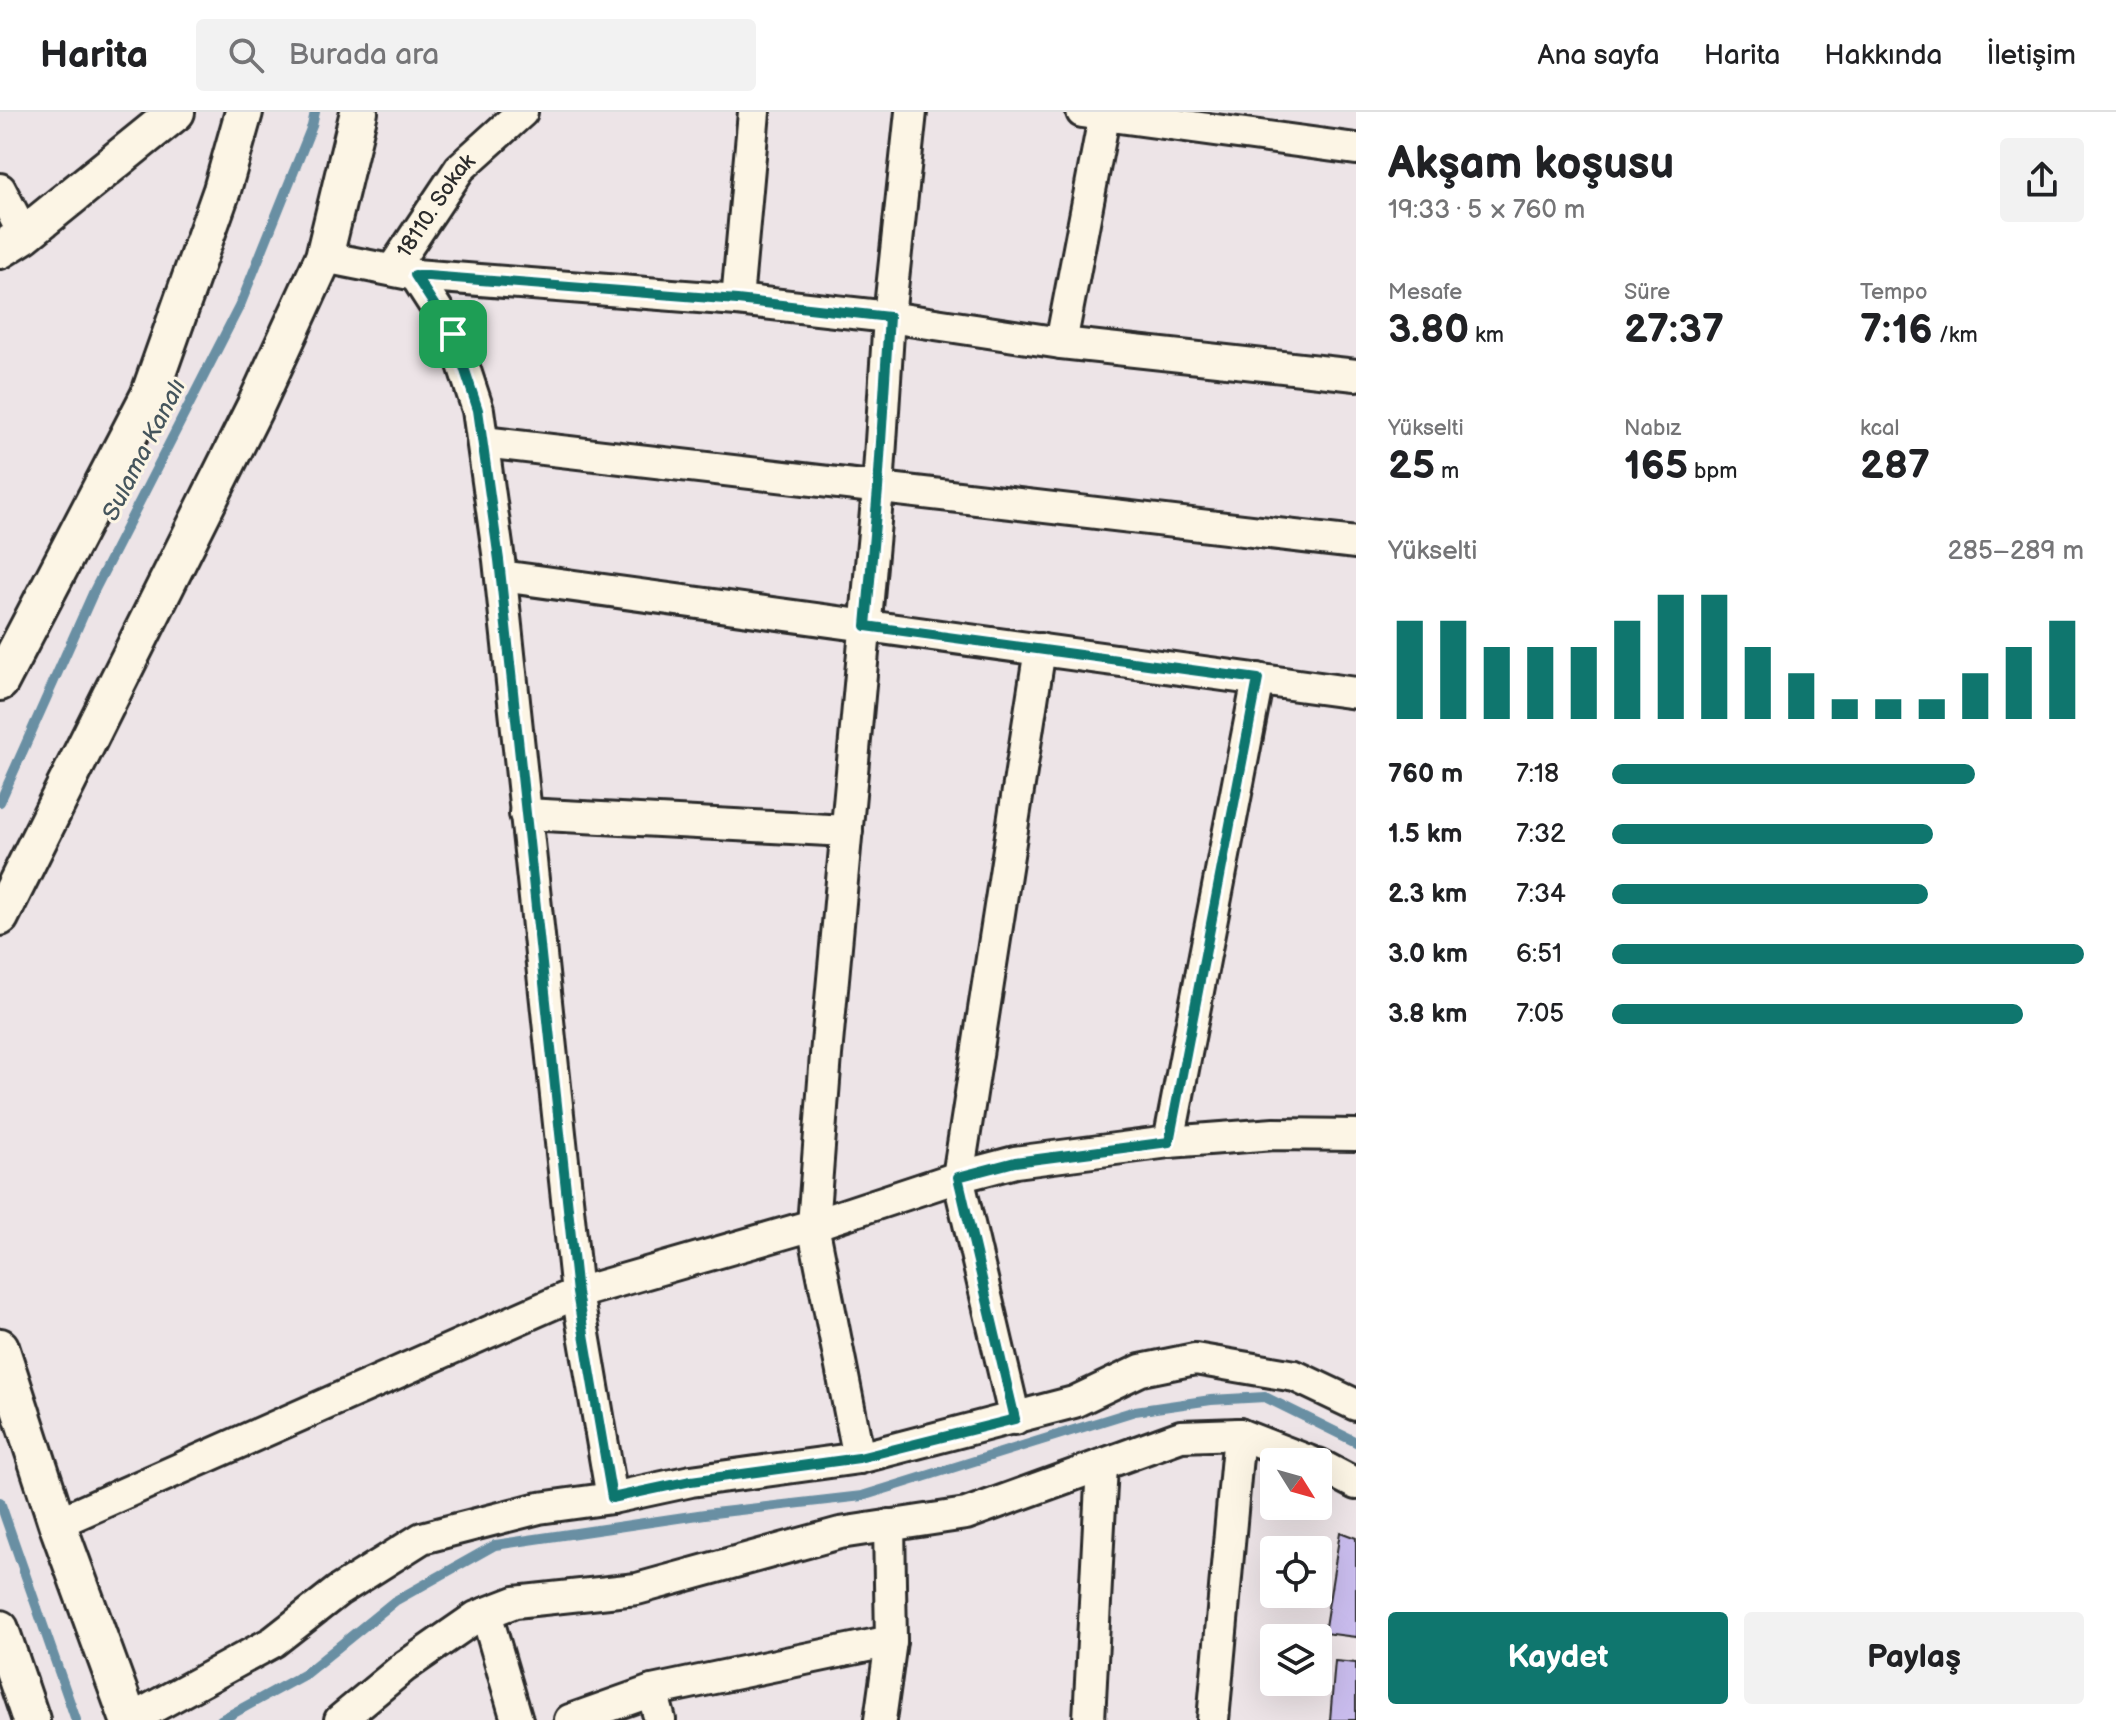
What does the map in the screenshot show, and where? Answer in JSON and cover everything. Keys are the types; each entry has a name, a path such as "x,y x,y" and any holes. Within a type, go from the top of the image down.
{"street":[{"path":"0,189 12,243 176,112"},
{"path":"0,682 149,396 222,190 244,112"},
{"path":"0,917 255,407 324,257 359,112"},
{"name":"18110. Sokak","path":"404,273 460,168 522,112"},
{"path":"737,300 754,112"},
{"path":"859,1458 813,1225 878,489 889,317 911,112"},
{"path":"1061,343 1097,113 1356,149"},
{"path":"324,257 404,273 737,300 889,317 1061,343 1356,375"},
{"path":"404,273 453,334 478,410 501,576 577,1293 612,1498"},
{"path":"483,442 1356,543"},
{"path":"501,576 1356,693"},
{"path":"1015,1419 958,1177 1040,649"},
{"path":"1169,1142 1258,679"},
{"path":"525,814 847,831"},
{"path":"57,1523 577,1293 813,1225 958,1177 1015,1162 1169,1142 1274,1134 1356,1135"},
{"path":"0,1347 57,1523 130,1720 273,1642 338,1591 422,1538 539,1508 612,1498 691,1481 859,1458 1074,1402 1141,1370 1195,1359 1295,1376 1356,1405"},
{"path":"340,1720 404,1667 476,1617 515,1602 637,1589 840,1533 966,1514 1181,1436 1239,1434 1275,1448"},
{"path":"1213,1720 1239,1434"},
{"path":"1089,1720 1102,1465"},
{"path":"1332,1471 1356,1484"},
{"path":"880,1720 891,1641 889,1525"},
{"path":"486,1613 517,1720"},
{"path":"0,1629 31,1720"},
{"path":"570,1720 652,1691 891,1641"},
{"path":"652,1691 660,1720"}],"building":[{"path":"1340,1532 1356,1538 1356,1637 1332,1634 1332,1624 1325,1624 1328,1608 1332,1608 1332,1582"},
{"path":"1335,1661 1356,1663 1356,1720 1330,1720"}],"waterway":[{"name":"Sulama Kanalı","path":"0,802 94,591 241,303 315,112"},
{"path":"221,1720 305,1674 395,1601 495,1545 705,1514 862,1496 1135,1411 1211,1400 1265,1397 1356,1442"},
{"name":"Sulama Kanalı","path":"0,1502 76,1720"}],"route":[{"path":"415,275 737,300 889,317 866,626 1258,679 1169,1142 1015,1162 958,1177 1015,1419 859,1458 691,1481 612,1498 577,1293 499,560 478,410 453,334 415,275"}]}
